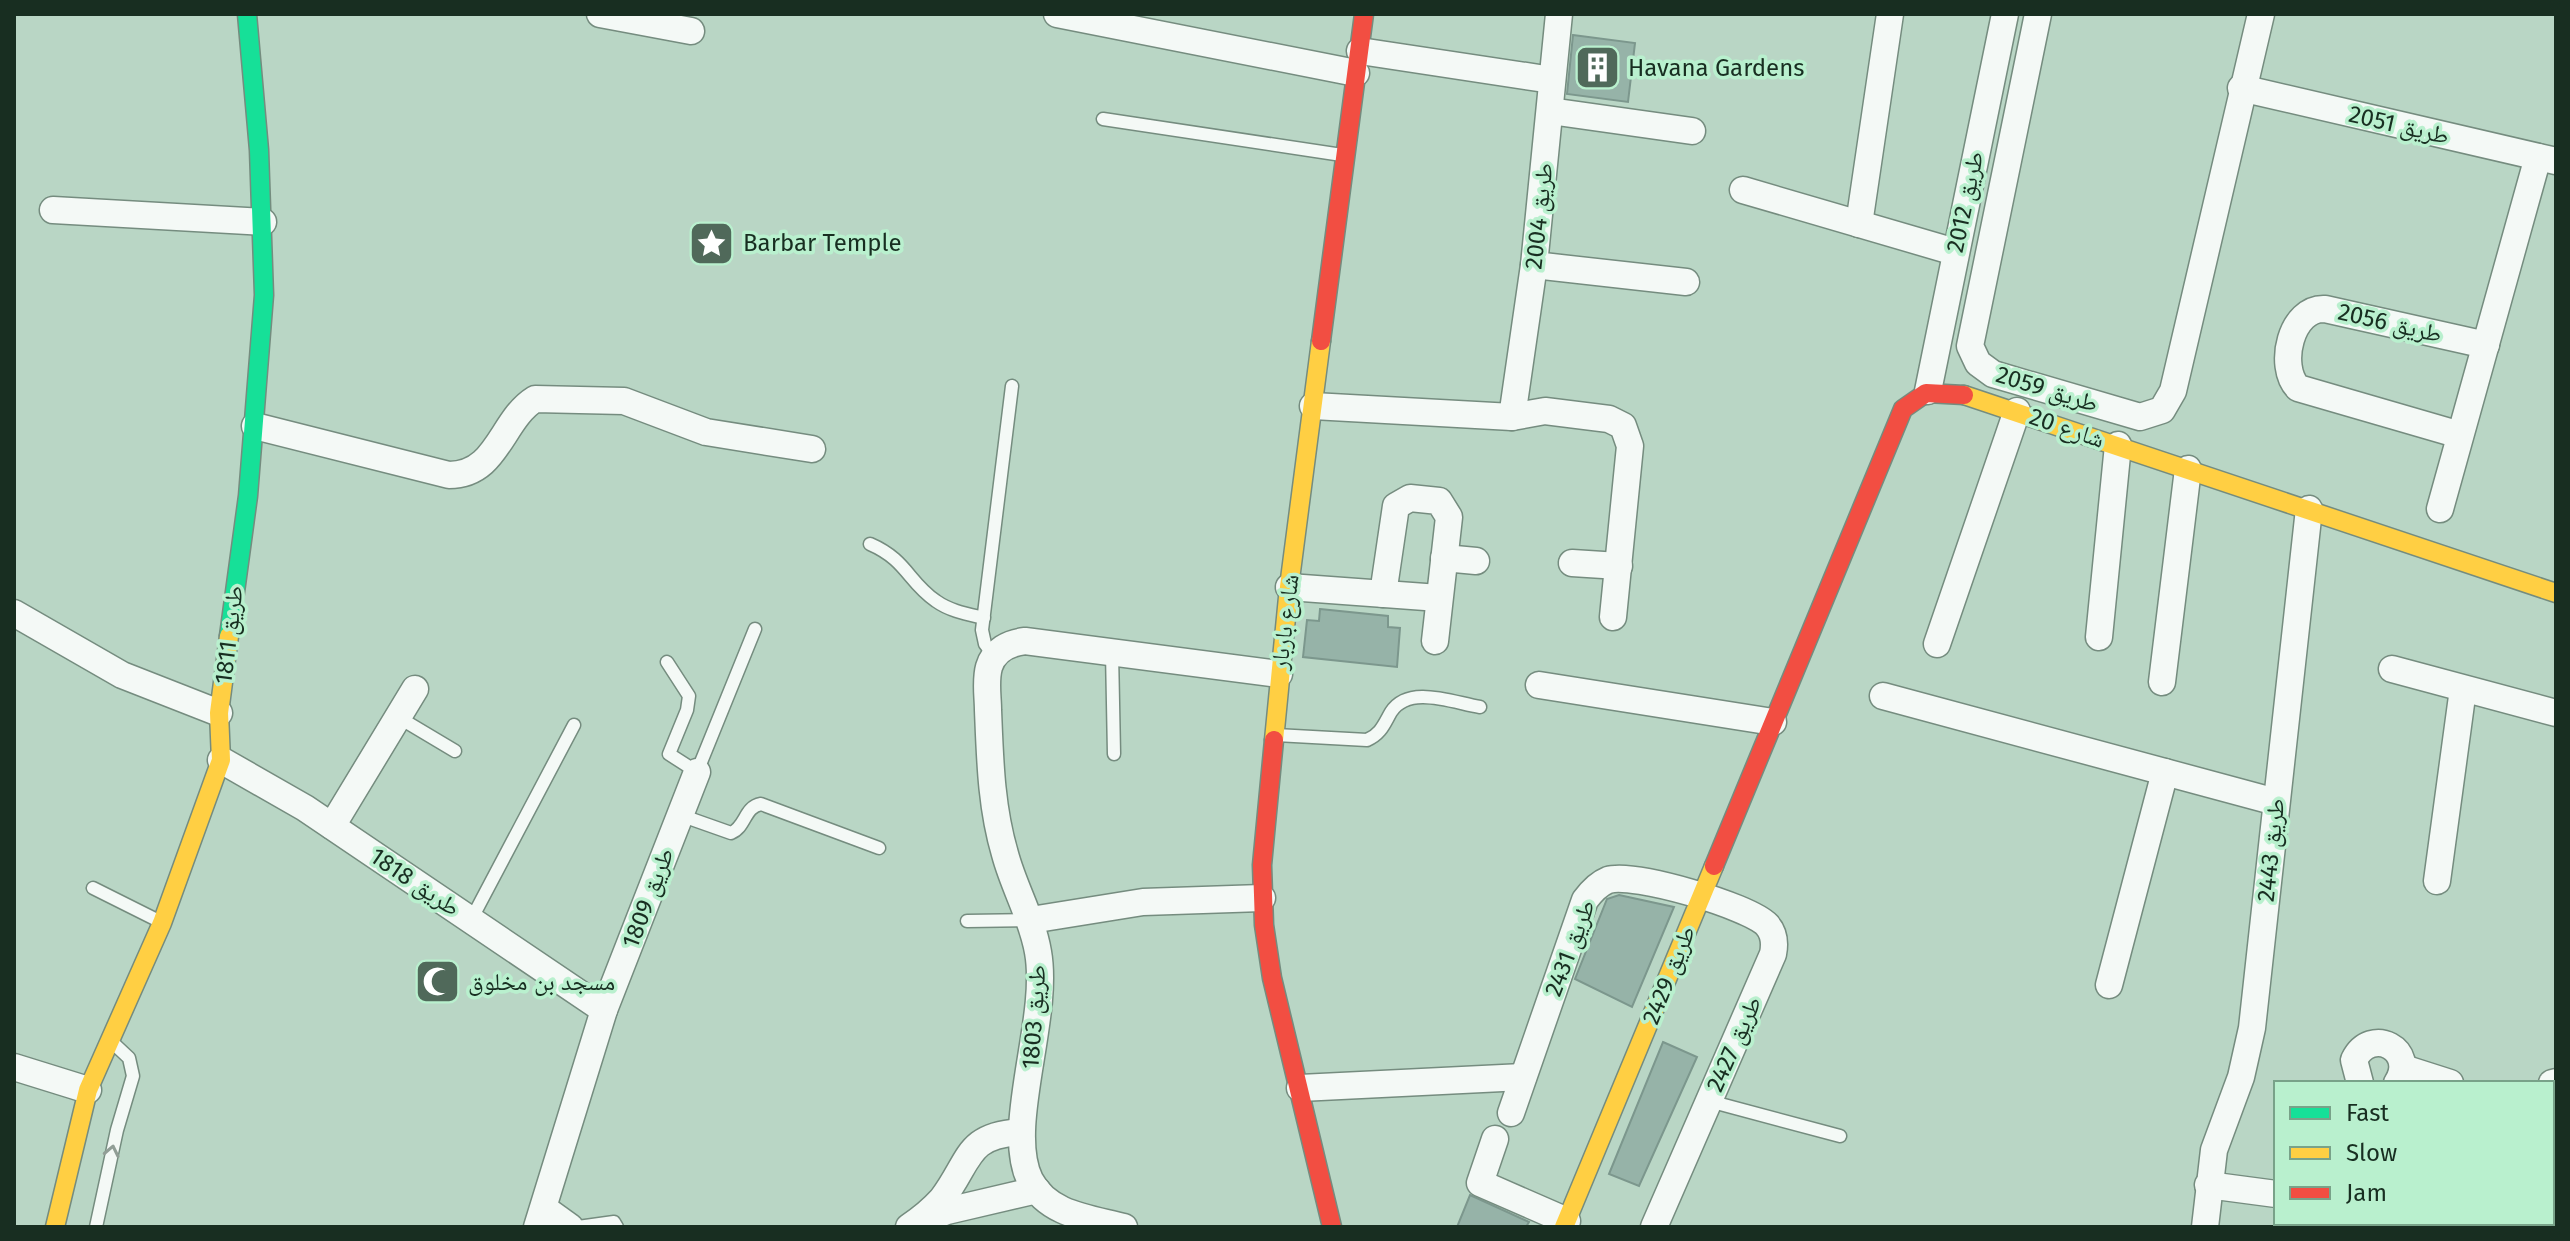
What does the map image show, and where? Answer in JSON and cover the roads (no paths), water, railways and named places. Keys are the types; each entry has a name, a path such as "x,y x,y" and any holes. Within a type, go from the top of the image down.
{"street":[{"name":"طريق 1811","path":"55,1227 88,1090 162,923 221,760 219,713 255,426 262,339 263,222 247,14"},
{"path":"600,14 691,31"},
{"path":"1057,14 1358,62 1552,80"},
{"name":"شارع باربار","path":"1332,1227 1272,978 1262,898 1273,735 1289,587 1364,14"},
{"name":"طريق 2004","path":"1512,417 1534,265 1559,14"},
{"path":"1859,224 1890,14"},
{"name":"طريق 2012","path":"1928,391 2005,14"},
{"name":"طريق 2059","path":"2038,14 1969,336 1978,363 1993,374 2140,417 2155,414 2167,404 2261,14"},
{"name":"طريق 2051","path":"2241,88 2547,159"},
{"path":"1550,111 1692,131"},
{"path":"2440,509 2486,345 2547,159"},
{"path":"1743,190 1955,252"},
{"path":"53,210 263,222"},
{"path":"1534,265 1686,282"},
{"name":"طريق 2056","path":"2460,435 2298,388 2290,376 2287,363 2296,325 2311,310 2325,309 2486,345"},
{"path":"1539,685 1773,722 1903,409 1918,394 1928,391"},
{"name":"شارع 20","path":"1928,391 2017,411 2556,593"},
{"path":"255,426 449,475 463,475 486,461 524,405 535,399 624,401 706,432 812,449"},
{"path":"1313,406 1512,417 1555,412 1609,419 1628,431 1630,446 1613,617"},
{"path":"1937,644 2017,411"},
{"path":"2099,637 2118,445"},
{"path":"2162,682 2188,469"},
{"path":"1383,594 1394,512 1399,502 1410,498 1443,504 1449,517 1435,641"},
{"name":"طريق 2443","path":"2205,1227 2208,1185 2217,1139 2250,1045 2309,509"},
{"path":"1444,558 1476,561"},
{"path":"1572,563 1619,566"},
{"path":"1289,587 1439,598"},
{"path":"14,613 122,675 219,713"},
{"path":"994,656 1003,648 1025,641 1279,674"},
{"name":"طريق 1803","path":"994,656 987,679 993,801 1005,855 1031,920 1039,953 1040,1001 1021,1132 1024,1165 1044,1208"},
{"path":"2392,669 2556,713"},
{"path":"332,826 415,689"},
{"path":"2437,881 2463,689"},
{"path":"1883,696 2276,802"},
{"name":"طريق 2429","path":"1566,1224 1773,722"},
{"name":"طريق 1818","path":"221,760 332,826 604,1010"},
{"name":"طريق 1809","path":"570,1227 541,1218 604,1010 697,772"},
{"path":"2109,985 2165,772"},
{"name":"طريق 2431","path":"1511,1113 1585,900 1591,892 1618,878 1702,895"},
{"name":"طريق 2427","path":"1654,1227 1775,947 1772,933 1762,921 1702,895"},
{"path":"1031,920 1143,902 1262,898"},
{"path":"2359,1081 2354,1060 2371,1043 2392,1046 2399,1052 2400,1076 2436,1081"},
{"path":"14,1067 88,1090"},
{"path":"1300,1088 1523,1077"},
{"path":"909,1227 941,1200 979,1142 1002,1133 1021,1132"},
{"path":"1495,1139 1480,1183 1566,1224"},
{"path":"2208,1185 2274,1194"},
{"path":"909,1227 947,1211 1044,1208 1124,1227"}],"lane":[{"path":"1103,119 1345,156"},
{"name":"طريق 1803","path":"994,656 982,637 1012,386"},
{"path":"870,544 897,558 935,601 957,612 984,618"},
{"path":"667,662 689,696 687,710 669,754 697,772 755,629"},
{"path":"1112,652 1114,754"},
{"path":"1273,735 1367,740 1379,733 1401,702 1417,696 1480,707"},
{"path":"398,717 455,751"},
{"path":"471,920 574,725"},
{"path":"680,815 731,833 738,829 750,808 761,804 879,848"},
{"path":"93,888 162,923"},
{"path":"967,921 1031,920"},
{"path":"96,1227 133,1076 124,1050 108,1040"},
{"path":"1709,1101 1840,1136"},
{"path":"578,1227 614,1222 617,1227"}],"place":[{"name":"Havana Gardens","path":"1597,68"},
{"name":"Barbar Temple","path":"712,243"},
{"name":"مسجد بن مخلوق","path":"437,982"}]}
